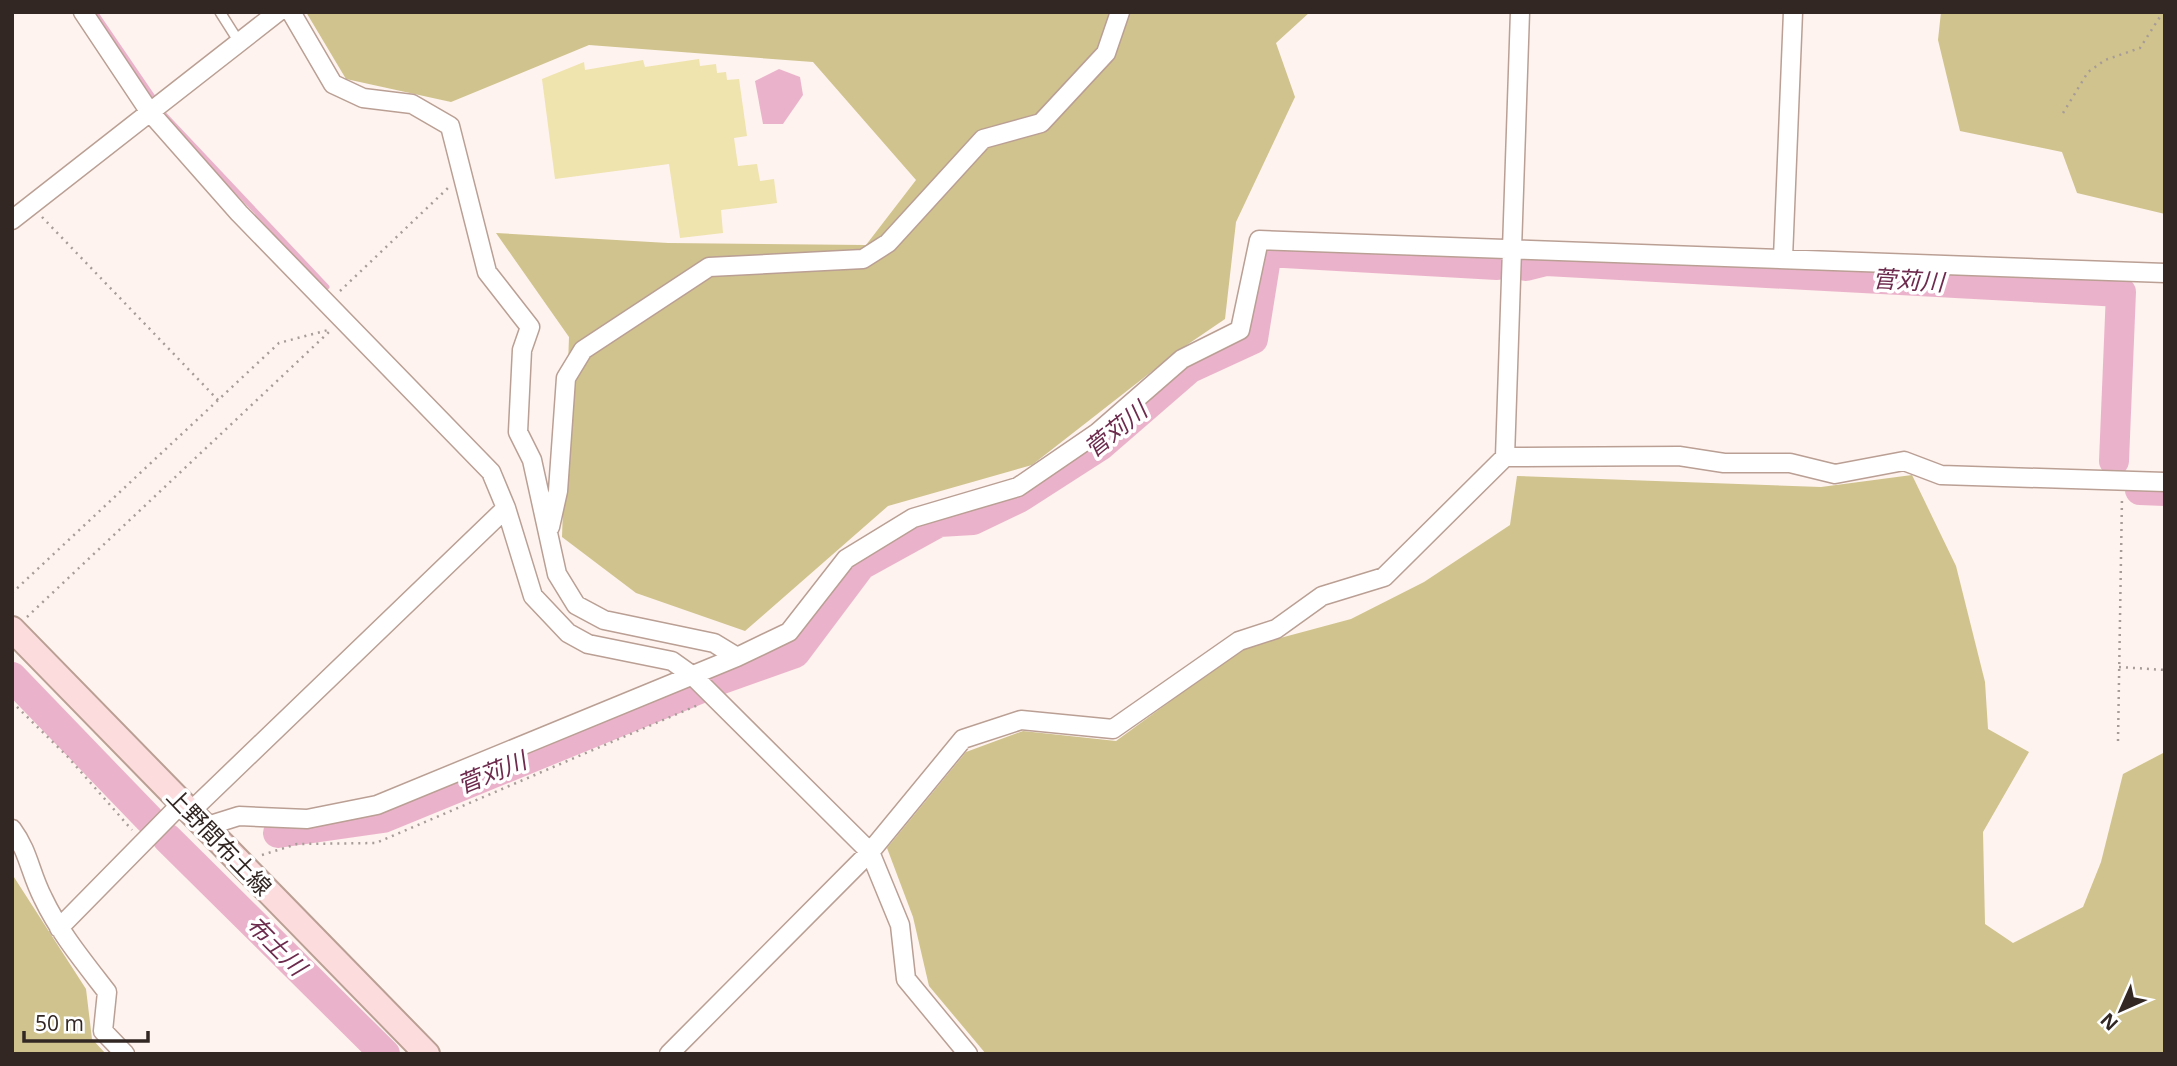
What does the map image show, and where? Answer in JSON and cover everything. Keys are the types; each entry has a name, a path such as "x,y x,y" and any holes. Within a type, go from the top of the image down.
{"main road":[{"name":"上野間布土線","path":"13,630 427,1054"}],"street":[{"path":"83,12 149,111 239,213 491,472 506,508 533,596 568,633 587,644 672,661 693,676 870,852 900,925 906,979 968,1054"},
{"path":"12,220 278,12"},
{"path":"291,12 333,84 363,98 412,104 450,126 487,272 530,327 522,349 518,432 532,460 557,574 576,605 604,620 714,643 737,657"},
{"path":"549,534 558,491 566,378 583,350 709,267 863,259 888,243 984,139 1041,123 1106,53 1120,12"},
{"path":"669,1054 870,852 963,739 1021,720 1113,729 1239,641 1276,629 1322,596 1384,578 1505,457 1520,12"},
{"path":"1783,258 1793,12"},
{"path":"191,815 307,819 377,805 693,676 789,632 846,559 913,518 1018,487 1097,433 1182,359 1240,330 1259,240 2165,273"},
{"path":"1505,457 1679,456 1724,463 1790,463 1835,474 1904,461 1941,475 2165,482"},
{"path":"59,928 144,842 191,815 506,508"},
{"path":"12,829 26,847 41,895 59,928 107,992 103,1031 125,1054"}],"lane":[{"path":"220,12 239,42"}],"path":[{"path":"2063,113 2088,72 2105,60 2140,48 2164,12"},
{"path":"328,303 461,175"},
{"path":"31,206 219,401"},
{"path":"12,593 279,343 332,328 13,630"},
{"path":"2118,741 2122,480"},
{"path":"2119,667 2165,670"},
{"path":"239,863 297,844 376,843 715,698"},
{"path":"12,702 144,842"}],"shaded area":[{"path":"306,12 1310,12 1276,43 1295,97 1236,222 1225,319 1178,351 1032,465 888,506 745,631 636,593 562,537 569,337 496,233 668,243 866,245 916,180 813,62 589,45 451,102 346,79"},
{"path":"1941,12 2165,12 2165,214 2077,193 2062,152 1960,131 1938,40"},
{"path":"699,59 700,66 716,64 717,73 726,72 727,80 739,79 747,136 734,138 738,166 757,164 760,181 774,179 777,203 721,210 723,233 680,238 669,164 555,179 542,79 584,62 585,70 643,60 645,67"},
{"path":"779,69 800,77 803,95 783,124 763,124 755,81"},
{"path":"1912,475 1956,566 1985,682 1988,729 2029,752 1983,832 1985,924 2013,943 2083,907 2101,862 2123,774 2165,752 2165,1054 986,1054 929,986 913,917 887,848 966,752 1023,731 1116,741 1243,648 1351,619 1424,582 1510,525 1517,476 1821,487"},
{"path":"12,874 86,989 92,1039 106,1054 12,1054"}],"waterway":[{"path":"95,12 153,97"},
{"path":"163,113 327,287"},
{"name":"菅苅川","path":"719,680 795,653 861,565 939,522 973,520 1019,498 1100,446 1190,368 1253,339 1267,252 1497,265"},
{"name":"菅苅川","path":"1526,266 1546,261 2121,292 2114,461"},
{"name":"菅苅川","path":"2140,490 2165,491"},
{"name":"布土川","path":"12,677 149,819"},
{"name":"菅苅川","path":"278,833 383,818 699,689"},
{"name":"布土川","path":"167,838 385,1054"}]}
